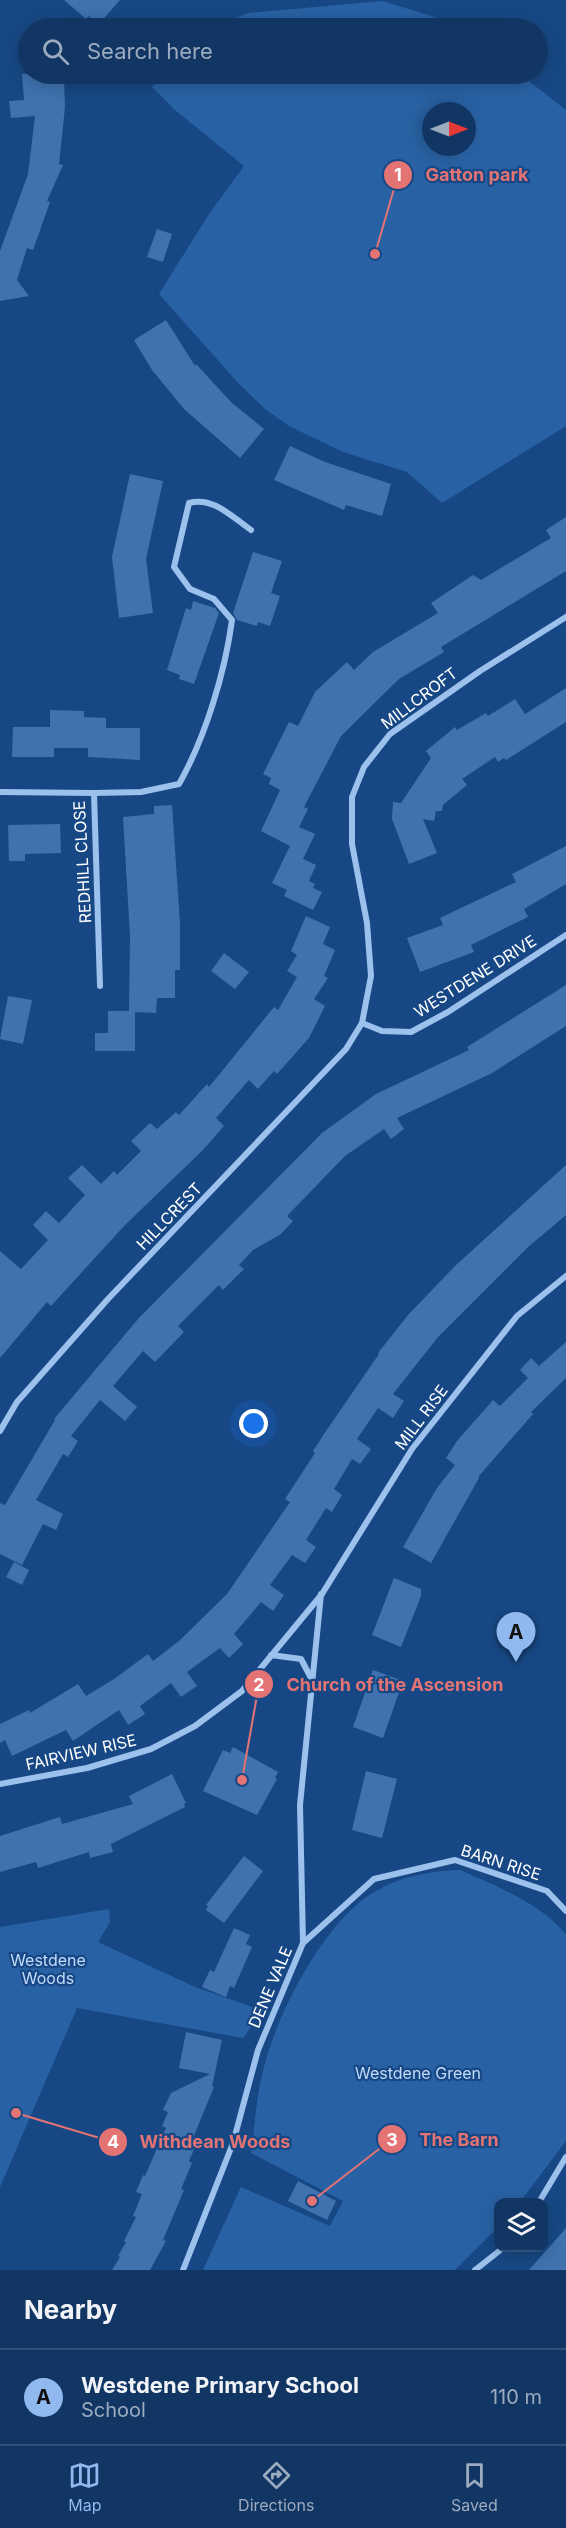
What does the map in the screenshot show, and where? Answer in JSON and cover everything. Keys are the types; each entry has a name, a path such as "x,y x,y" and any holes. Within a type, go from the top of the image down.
{"street":[{"path":"94,793 141,792 179,784 196,754 228,649 232,620 214,599 190,589 174,567 189,503 201,500 217,506 251,530"},
{"name":"MILLCROFT","path":"362,1023 371,976 368,923 352,844 352,797 364,767 390,734 480,671 566,617"},
{"name":"REDHILL CLOSE","path":"0,792 94,793 100,986"},
{"name":"WESTDENE DRIVE","path":"362,1023 382,1031 411,1032 448,1012 566,935"},
{"name":"HILLCREST","path":"0,1431 17,1402 108,1299 346,1049 362,1023"},
{"name":"MILL RISE","path":"322,1594 412,1449 517,1316 566,1276"},
{"name":"FAIRVIEW RISE","path":"0,1784 87,1768 151,1749 195,1726 242,1691 322,1594"},
{"name":"DENE VALE","path":"183,2270 233,2143 258,2050 303,1944 300,1805 322,1594"},
{"path":"272,1655 301,1659 312,1679"},
{"name":"BARN RISE","path":"303,1944 374,1879 455,1860 547,1891 566,1911"},
{"path":"541,2198 566,2157"},
{"path":"475,2270 497,2252"}],"green space":[{"path":"383,1 438,18 235,18 248,13"},
{"path":"155,84 533,84 566,110 566,426 442,503 407,472 343,452 289,426 265,409 239,384 159,294 209,214 244,166 175,110 152,87"},
{"name":"Westdene Green","path":"460,1870 503,1889 543,1913 566,1934 566,2141 523,2198 494,2198 494,2231 455,2270 203,2270 241,2187 330,2226 343,2201 251,2153 259,2091 269,2048 305,1971 338,1923 376,1891 406,1878"},
{"name":"Westdene Woods","path":"109,1909 110,1922 98,1942 195,1987 255,2008 251,2027 243,2038 77,2008 0,2187 0,1927"}],"building":[{"path":"64,0 120,0 104,18 89,16 85,18"},
{"path":"23,84 64,84 65,107 59,164 63,165 47,201 50,202 33,250 27,248 17,280 29,296 0,301 0,251 28,174 35,116 11,118 9,101 24,100"},
{"path":"157,229 172,234 163,262 147,257"},
{"path":"166,320 195,366 196,364 231,402 264,429 240,458 184,409 152,370 134,340"},
{"path":"290,446 325,462 391,484 382,516 346,505 344,510 274,480"},
{"path":"130,474 163,481 146,559 153,613 119,618 112,557"},
{"path":"566,517 566,571 441,647 444,652 399,679 341,736 304,807 308,809 299,827 315,834 303,859 316,865 309,881 315,884 313,888 322,892 313,910 284,896 287,890 272,883 290,846 261,831 280,790 269,784 271,778 263,774 289,722 298,726 315,692 347,662 354,670 373,652 438,613 431,603 473,575 481,580 551,538 546,530"},
{"path":"253,552 282,561 271,593 280,596 270,626 258,622 257,626 237,620 233,613"},
{"path":"193,601 215,608 219,613 194,684 179,679 180,675 167,670 186,608 191,610"},
{"path":"566,688 566,722 506,760 504,758 498,762 495,757 462,779 467,785 443,805 442,811 436,811 434,821 423,819 437,853 409,864 392,819 393,802 401,803 431,758 426,751 455,727 457,730 486,713 488,716 515,699 525,714"},
{"path":"50,710 84,711 84,717 106,718 106,728 140,728 140,760 88,757 88,748 54,748 54,757 12,757 13,727 50,727"},
{"path":"172,805 180,923 180,970 175,970 175,998 157,998 156,1013 135,1012 135,1051 95,1051 95,1033 108,1033 108,1011 129,1011 130,936 123,817 154,814 154,806"},
{"path":"60,824 61,853 25,854 25,861 9,861 8,825"},
{"path":"566,846 566,884 524,909 528,917 471,945 474,952 420,972 407,938 443,925 440,918 516,882 512,874"},
{"path":"306,916 330,927 323,944 335,950 324,976 328,978 314,999 325,1006 309,1038 277,1074 274,1071 258,1089 249,1080 216,1118 224,1126 202,1151 125,1225 51,1306 47,1302 0,1358 0,1251 21,1269 48,1240 33,1225 46,1211 59,1223 85,1195 68,1178 82,1165 101,1184 114,1171 117,1175 141,1151 131,1141 150,1123 157,1129 176,1112 179,1115 207,1084 209,1087 274,1007 278,1010 297,977 287,971 297,955 291,951"},
{"path":"224,953 249,972 235,989 211,971"},
{"path":"566,985 566,1026 492,1073 397,1118 404,1129 391,1139 384,1129 345,1156 287,1216 293,1221 281,1234 253,1250 239,1265 244,1269 223,1290 219,1285 178,1326 184,1332 155,1362 143,1351 113,1386 137,1407 125,1421 100,1400 71,1436 78,1441 68,1457 63,1454 36,1500 63,1514 56,1530 43,1524 22,1565 0,1554 0,1503 5,1505 54,1419 138,1319 322,1133 376,1094 469,1050 467,1047"},
{"path":"8,996 32,1000 23,1044 0,1039"},
{"path":"566,1165 566,1215 528,1247 438,1337 393,1394 404,1401 393,1418 378,1408 357,1439 371,1449 360,1464 352,1459 334,1489 342,1495 332,1512 326,1508 306,1540 316,1547 305,1563 292,1555 270,1585 284,1595 273,1611 261,1602 234,1634 243,1644 229,1658 220,1648 187,1672 197,1686 181,1697 171,1683 140,1706 145,1714 128,1725 119,1710 73,1741 66,1730 12,1756 5,1740 0,1743 0,1724 29,1710 30,1713 78,1684 86,1696 148,1654 153,1661 179,1641 227,1594 290,1502 285,1499 315,1453 313,1451 378,1353 408,1315 455,1266"},
{"path":"566,1342 566,1378 531,1412 533,1414 478,1477 431,1563 403,1547 437,1488 455,1465 446,1458 457,1441 493,1400 500,1406 528,1378 520,1370 531,1358 539,1366"},
{"path":"14,1562 29,1570 22,1585 6,1577"},
{"path":"394,1578 421,1589 421,1596 401,1647 372,1635"},
{"path":"373,1670 403,1681 383,1738 353,1727"},
{"path":"233,1747 278,1772 275,1778 277,1779 257,1815 203,1791 223,1750 230,1753"},
{"path":"366,1771 397,1779 382,1838 352,1830"},
{"path":"172,1774 186,1803 185,1807 111,1844 113,1852 90,1858 89,1852 38,1868 36,1862 0,1872 0,1836 60,1817 62,1824 133,1804 129,1796"},
{"path":"244,1856 263,1871 224,1923 206,1910 208,1906 206,1905"},
{"path":"234,1928 250,1935 246,1944 252,1947 234,1988 230,1986 226,1997 202,1987 210,1970 214,1972"},
{"path":"186,2032 222,2040 212,2086 214,2087 193,2138 198,2140 189,2161 192,2163 181,2189 184,2190 163,2240 166,2241 150,2270 112,2270 120,2257 118,2256 126,2242 124,2241 136,2217 133,2216 142,2194 136,2192 166,2128 162,2126 168,2112 163,2110 171,2093 210,2074 179,2068"},
{"path":"298,2181 336,2201 327,2220 288,2201"},
{"path":"566,2228 566,2270 529,2270 545,2252 548,2252 548,2248"}],"place":[{"name":"Gatton park","path":"375,254"},
{"name":"Westdene Primary School","path":"516,1662"},
{"name":"Church of the Ascension","path":"242,1780"},
{"name":"Withdean Woods","path":"16,2113"},
{"name":"The Barn","path":"312,2201"}]}
